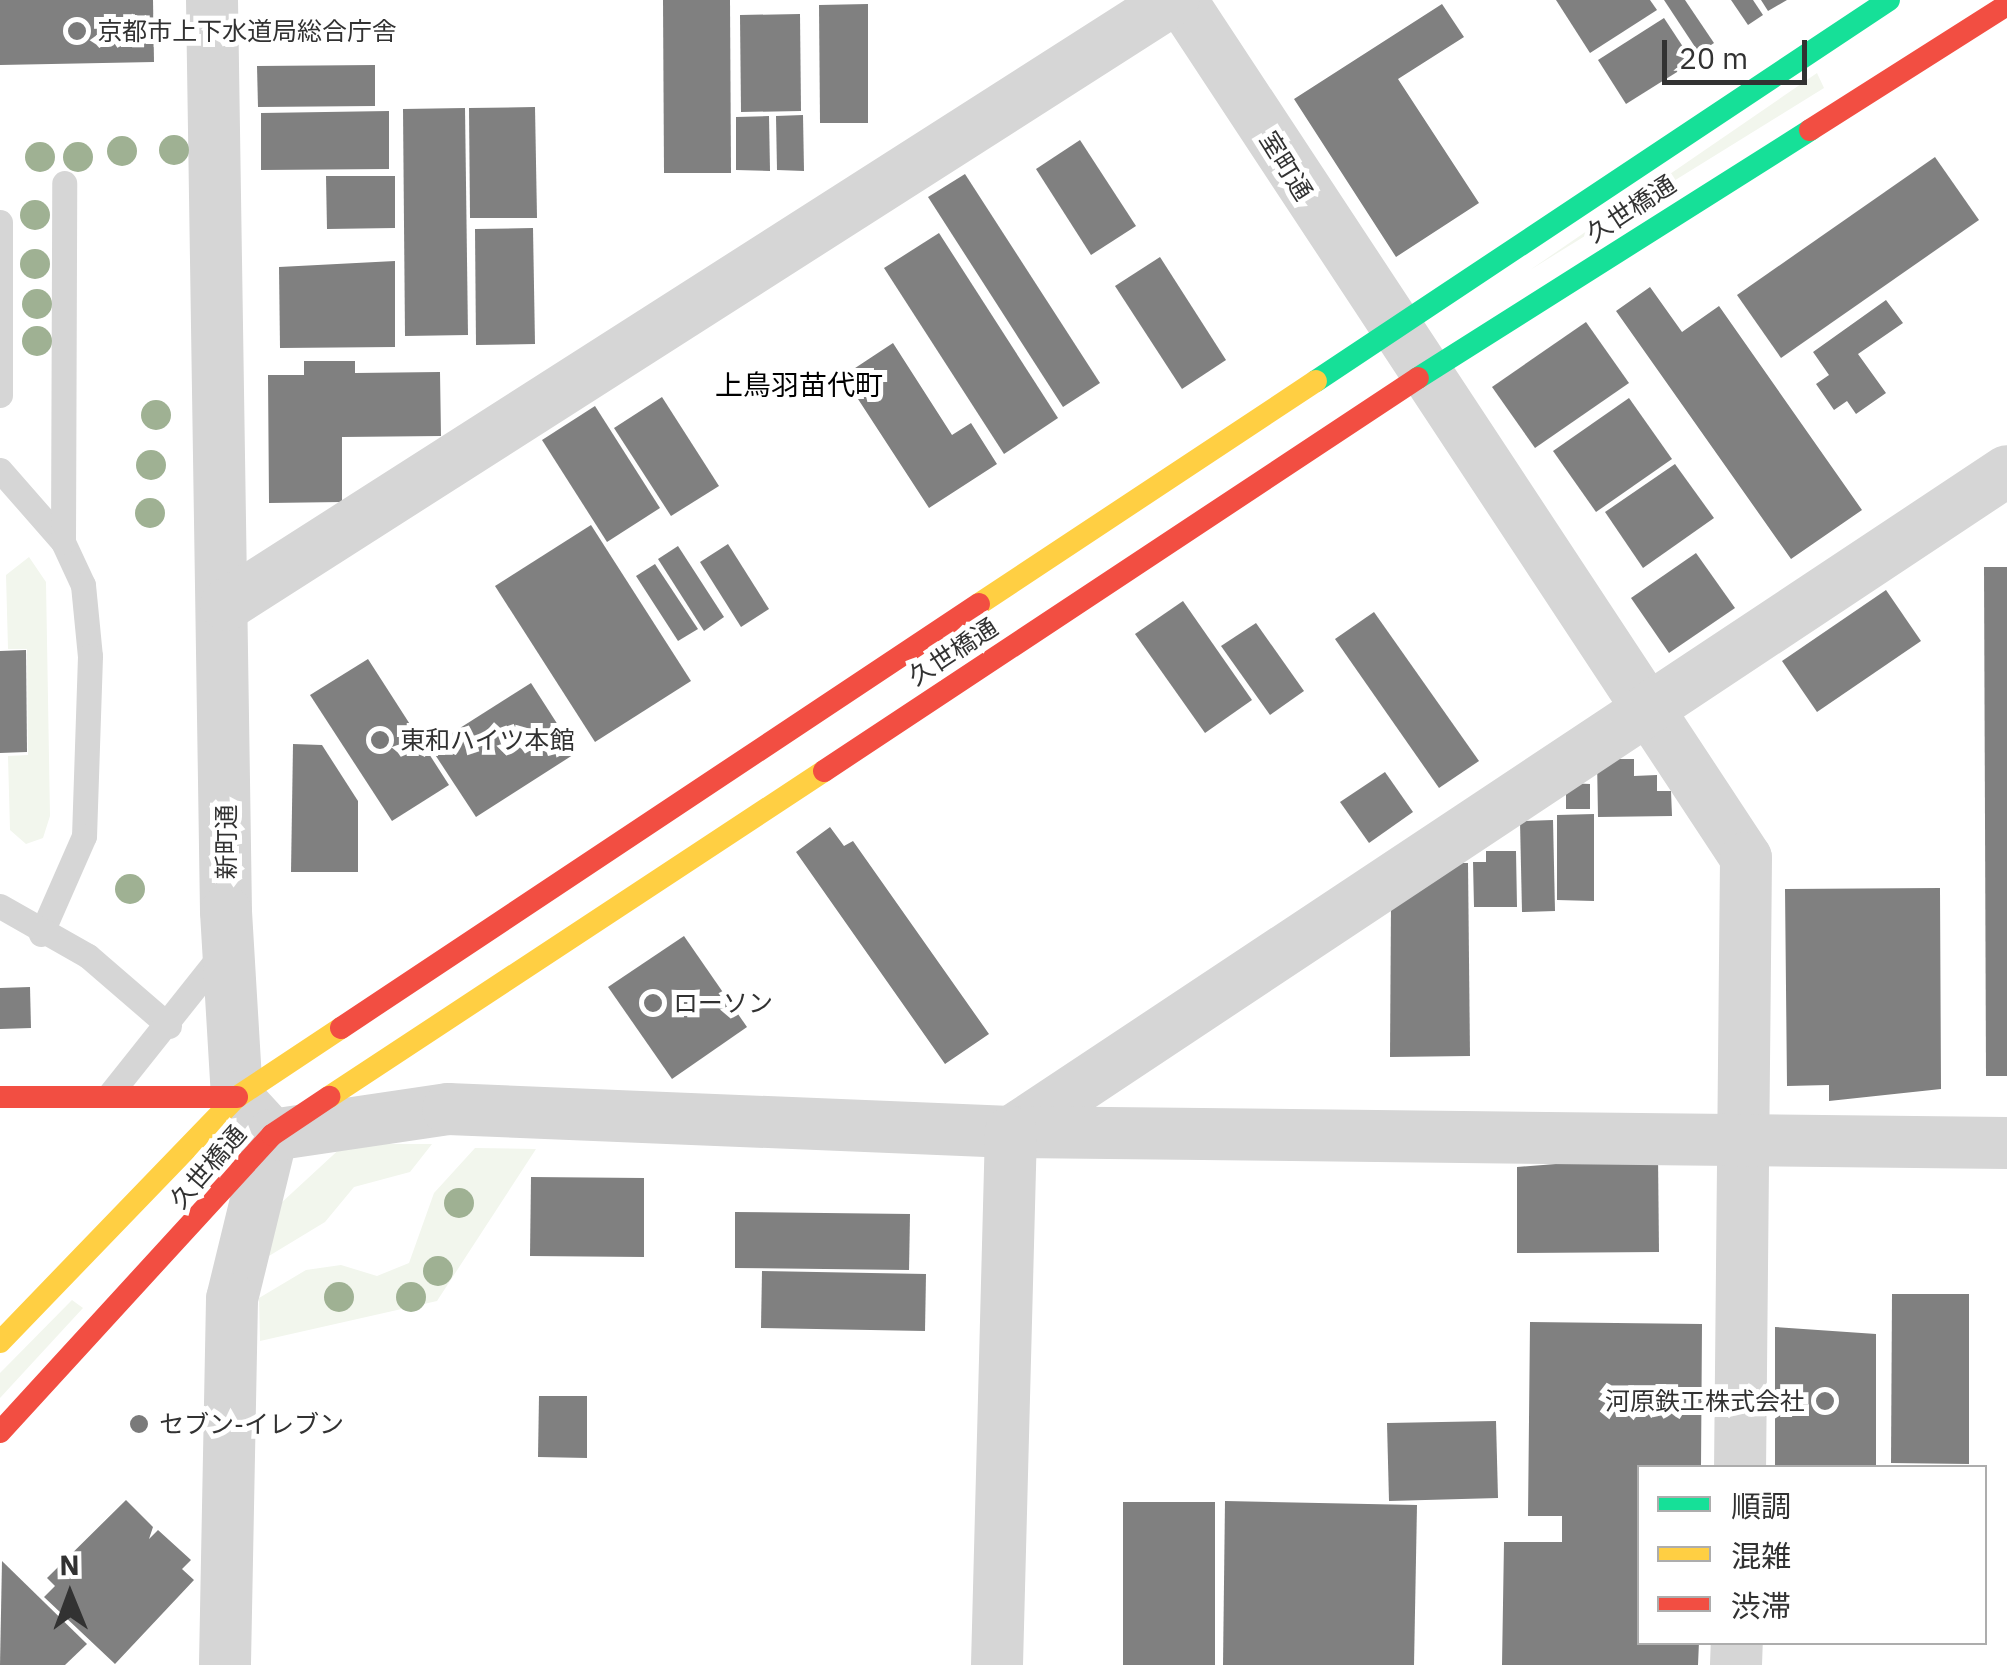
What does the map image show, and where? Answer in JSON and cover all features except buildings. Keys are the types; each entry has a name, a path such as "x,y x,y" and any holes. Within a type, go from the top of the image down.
{"street":[{"name":"新町通","path":"212,0 226,605 228,945 237,1097"},
{"path":"226,605 1173,0"},
{"name":"室町通","path":"1181,0 1396,329 1652,704 1746,858 1740,1465"},
{"name":"久世橋通","path":"0,1342 237,1097 1889,0"},
{"name":"久世橋通","path":"0,1432 272,1136 1427,372 1997,4"},
{"path":"1012,1132 2007,470"},
{"path":"0,1098 237,1097 272,1136"},
{"path":"272,1136 448,1109 1012,1132 1745,1137 2007,1143"},
{"path":"997,1665 1012,1132"},
{"path":"225,1665 232,1299 272,1136"}],"lane":[{"path":"63,542 64,183"},
{"path":"0,222 0,395"},
{"path":"0,470 63,542 83,585 90,656 90,792 68,889 40,934"},
{"path":"0,906 40,934 88,956 169,1026"},
{"path":"108,1098 169,1026 228,945"}],"shaded area":[{"path":"1817,73 1824,88 1530,270"},
{"path":"29,557 46,582 50,816 43,838 26,844 10,830 8,756 28,755 27,649 8,649 6,575"},
{"path":"345,1144 432,1144 410,1172 354,1187 325,1222 259,1262 267,1216"},
{"path":"475,1148 536,1149 437,1301 260,1341 259,1298 306,1270 341,1265 377,1276 409,1263 434,1193"},
{"path":"72,1300 83,1308 0,1398 0,1373"}],"traffic: fast":[{"path":"1316,381 1889,0"},
{"path":"1418,378 1810,130"}],"traffic: slow":[{"path":"979,604 1316,381"},
{"path":"329,1097 824,771"},
{"path":"0,1342 237,1097 341,1028"}],"traffic: jam":[{"path":"1810,130 2007,5"},
{"path":"824,771 1418,378"},
{"path":"341,1028 979,604"},
{"path":"0,1097 237,1097"},
{"path":"0,1432 272,1135 329,1097"}],"place":[{"name":"京都市上下水道局総合庁舎","path":"77,31"},
{"name":"東和ハイツ本館","path":"380,740"},
{"name":"ローソン","path":"653,1003"},
{"name":"河原鉄工株式会社","path":"1825,1401"},
{"name":"セブン-イレブン","path":"139,1424"}],"district":[{"name":"上鳥羽苗代町","path":"799,385"}]}
